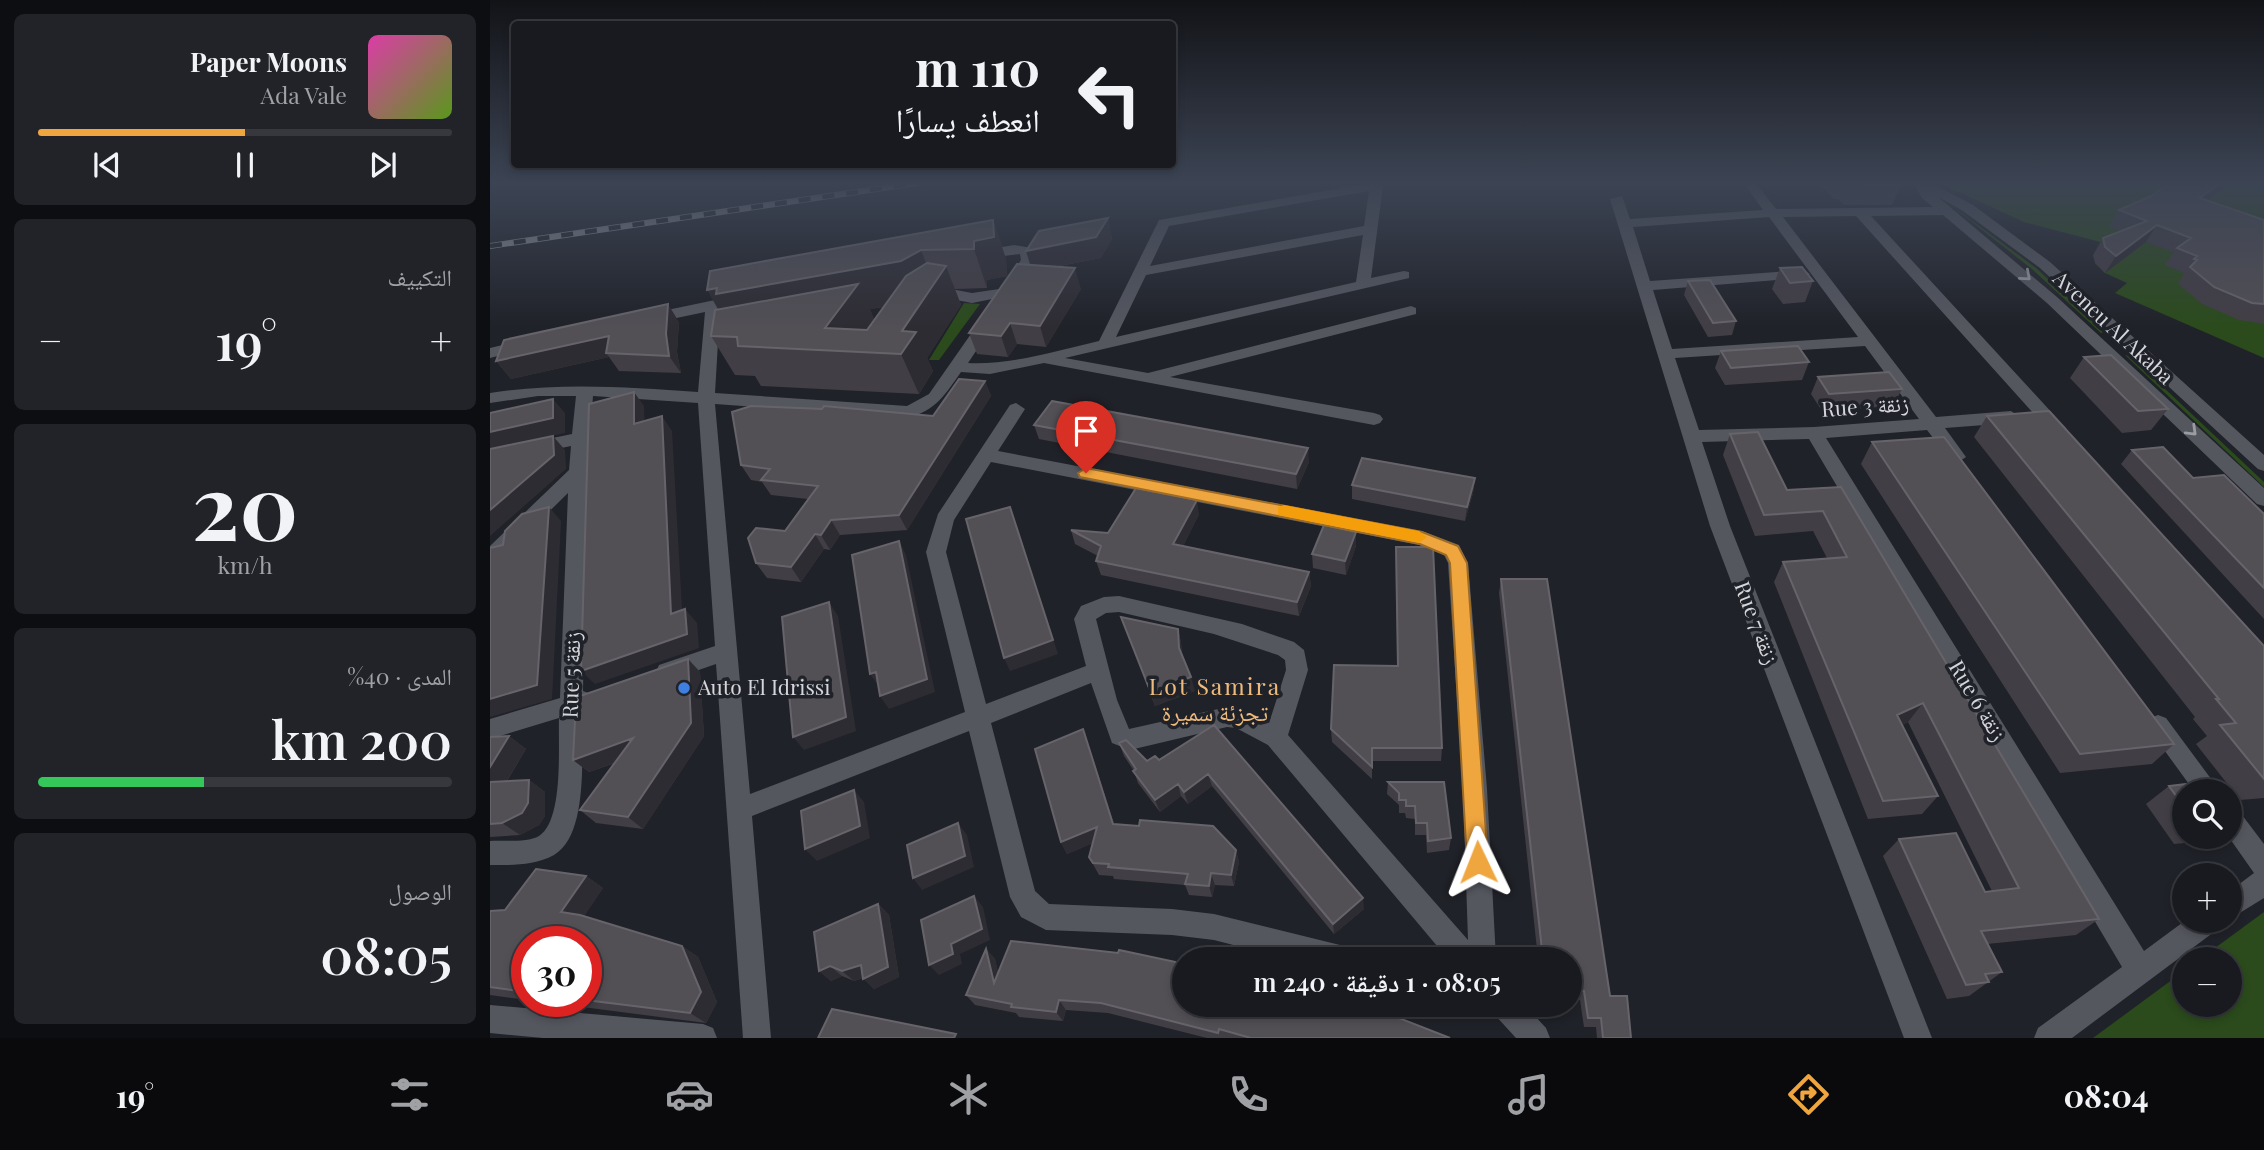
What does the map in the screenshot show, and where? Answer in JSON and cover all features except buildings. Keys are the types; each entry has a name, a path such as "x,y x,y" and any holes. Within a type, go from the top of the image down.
{"street":[{"path":"1105,344 1160,230"},
{"path":"1140,272 1362,230"},
{"path":"1363,284 1370,230"},
{"name":"Rue 7 زنقة","path":"1626,230 1690,436 1749,607 1918,1038"},
{"path":"1785,230 1966,470"},
{"path":"1877,230 2071,444"},
{"name":"Aveneu Al Akaba","path":"1969,230 2020,271 2103,346 2264,499"},
{"name":"Aveneu Al Akaba","path":"1998,230 2045,265 2264,465"},
{"path":"490,399 538,391 584,390 908,412 918,410 935,398 1028,260 1027,251 1014,249 962,258"},
{"path":"1644,286 1818,273"},
{"path":"957,367 990,369 1042,359 1404,275"},
{"path":"923,307 936,296 951,294 972,298 1007,292"},
{"path":"634,322 752,298"},
{"path":"713,305 716,346 706,399 757,1038"},
{"path":"1146,377 1411,311"},
{"path":"490,353 542,341"},
{"path":"1666,354 1870,341"},
{"path":"2103,346 2130,343"},
{"path":"1042,359 1374,419"},
{"name":"Rue 5 زنقة","path":"490,853 544,848 561,834 568,805 578,472 584,390"},
{"path":"1016,409 945,519 936,552 1023,897 1037,914 1063,919 1172,922 1214,928 1291,947"},
{"name":"Rue 3 زنقة","path":"1690,436 1814,433 1933,426 2043,414"},
{"name":"Rue 6 زنقة","path":"1814,433 2140,970"},
{"path":"490,457 580,438"},
{"path":"985,455 1422,538 1452,550 1458,563 1475,789 1482,947"},
{"path":"490,558 578,472"},
{"path":"1276,738 1297,670 1293,651 1281,643 1119,604 1104,605 1088,612 1085,620 1106,700 1124,739 1145,737 1227,717 1240,719 1276,738 1456,947"},
{"path":"648,679 725,652"},
{"path":"738,810 1100,670"},
{"path":"490,729 610,692"},
{"path":"2150,713 2199,779"},
{"path":"2242,836 2264,865"},
{"path":"2242,898 2264,882"},
{"path":"2048,1038 2191,933"},
{"path":"1516,1017 1536,1038"},
{"path":"490,1019 703,1038"}],"green space":[{"path":"1983,230 2036,268 2106,333 2101,333 2032,269"},
{"path":"2056,230 2264,230 2264,358 2115,293 2127,283 2105,273 2095,263 2104,243"},
{"path":"964,303 980,304 939,360 929,360"},
{"path":"2125,355 2130,356 2264,482 2264,487"},
{"path":"2264,912 2264,1038 2093,1038 2172,980 2172,1017 2242,1017 2242,947 2216,947 2235,933 2242,933 2242,928"}],"railway":[{"path":"490,246 596,230"}],"slow traffic":[{"path":"1284,511 1419,537"}],"place":[{"name":"Auto El Idrissi","path":"684,688"}],"district":[{"name":"Lot Samira تجزئة سميرة","path":"1215,700"}],"route":[{"path":"1086,473 1422,538 1452,550 1458,563 1478,862"}]}
